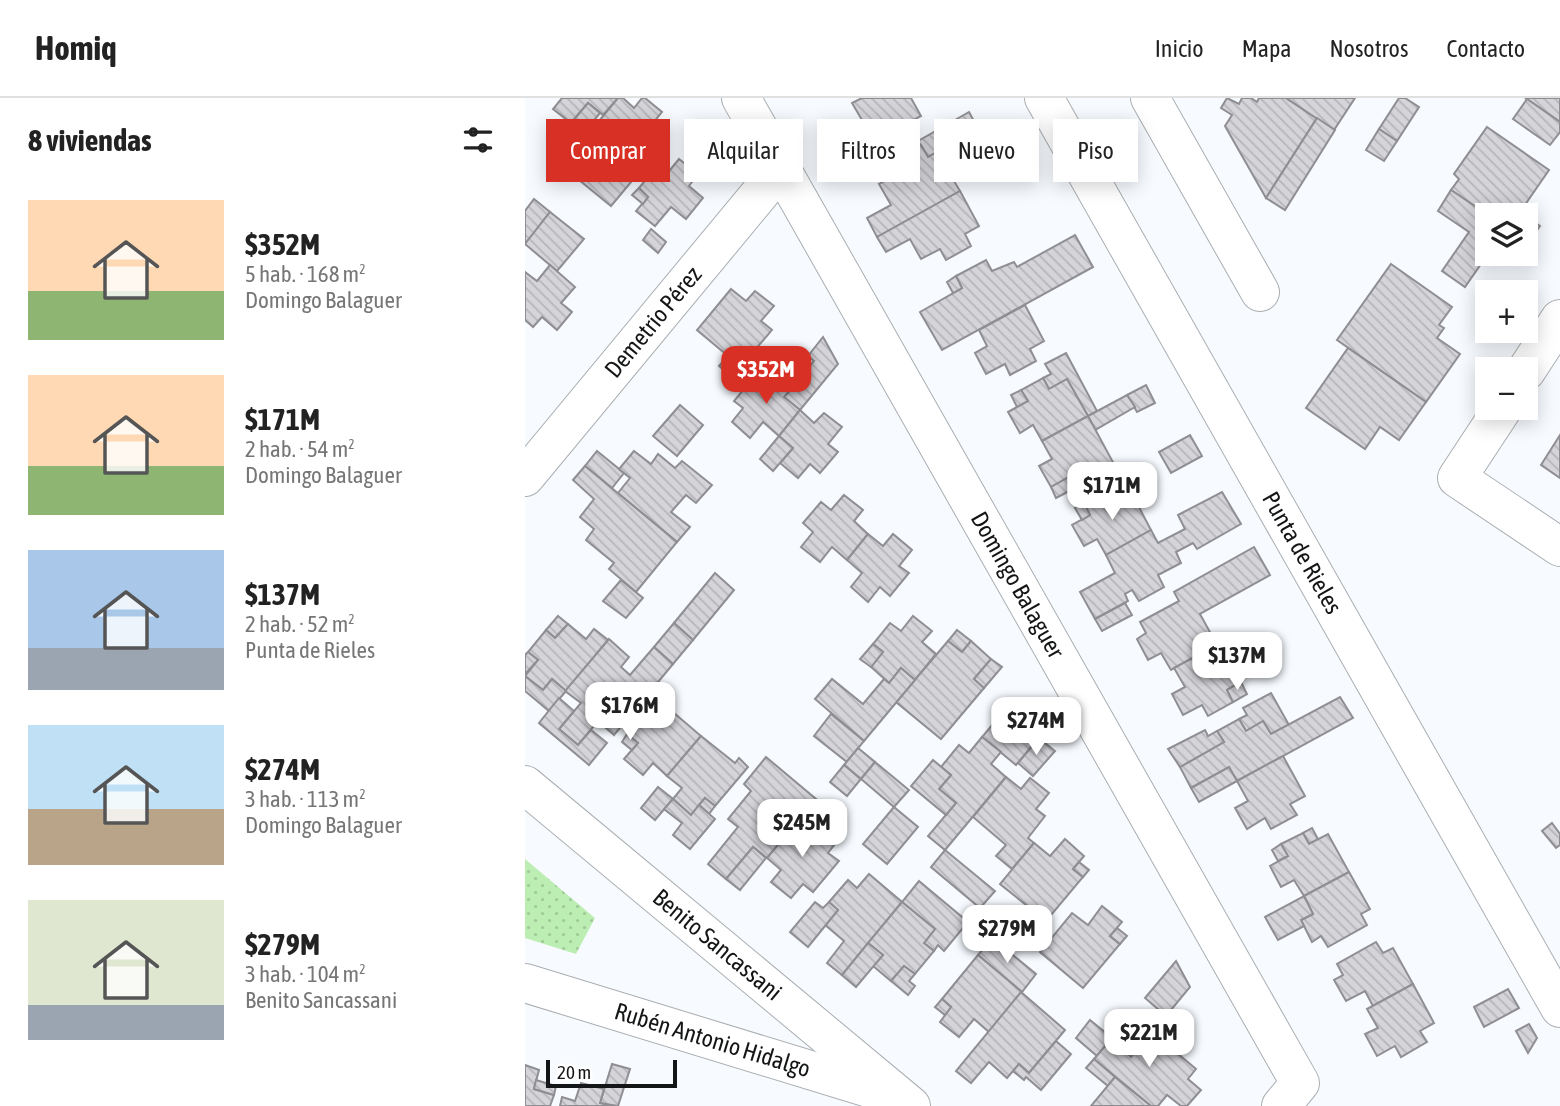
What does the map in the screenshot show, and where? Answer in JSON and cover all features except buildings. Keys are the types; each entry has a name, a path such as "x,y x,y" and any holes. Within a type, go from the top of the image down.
{"street":[{"name":"Domingo Balaguer","path":"741,98 753,119"},
{"name":"Punta de Rieles","path":"1044,98 1560,1008"},
{"path":"1150,98 1260,292"},
{"name":"Demetrio Pérez","path":"525,477 769,182"},
{"name":"Domingo Balaguer","path":"789,182 1300,1083 1281,1106"},
{"path":"1536,357 1560,319"},
{"path":"1495,420 1457,478 1560,547"},
{"name":"Benito Sancassani","path":"525,785 905,1102"},
{"name":"Rubén Antonio Hidalgo","path":"525,983 905,1102"}],"green space":[{"path":"525,859 595,918 576,954 525,938"}]}
